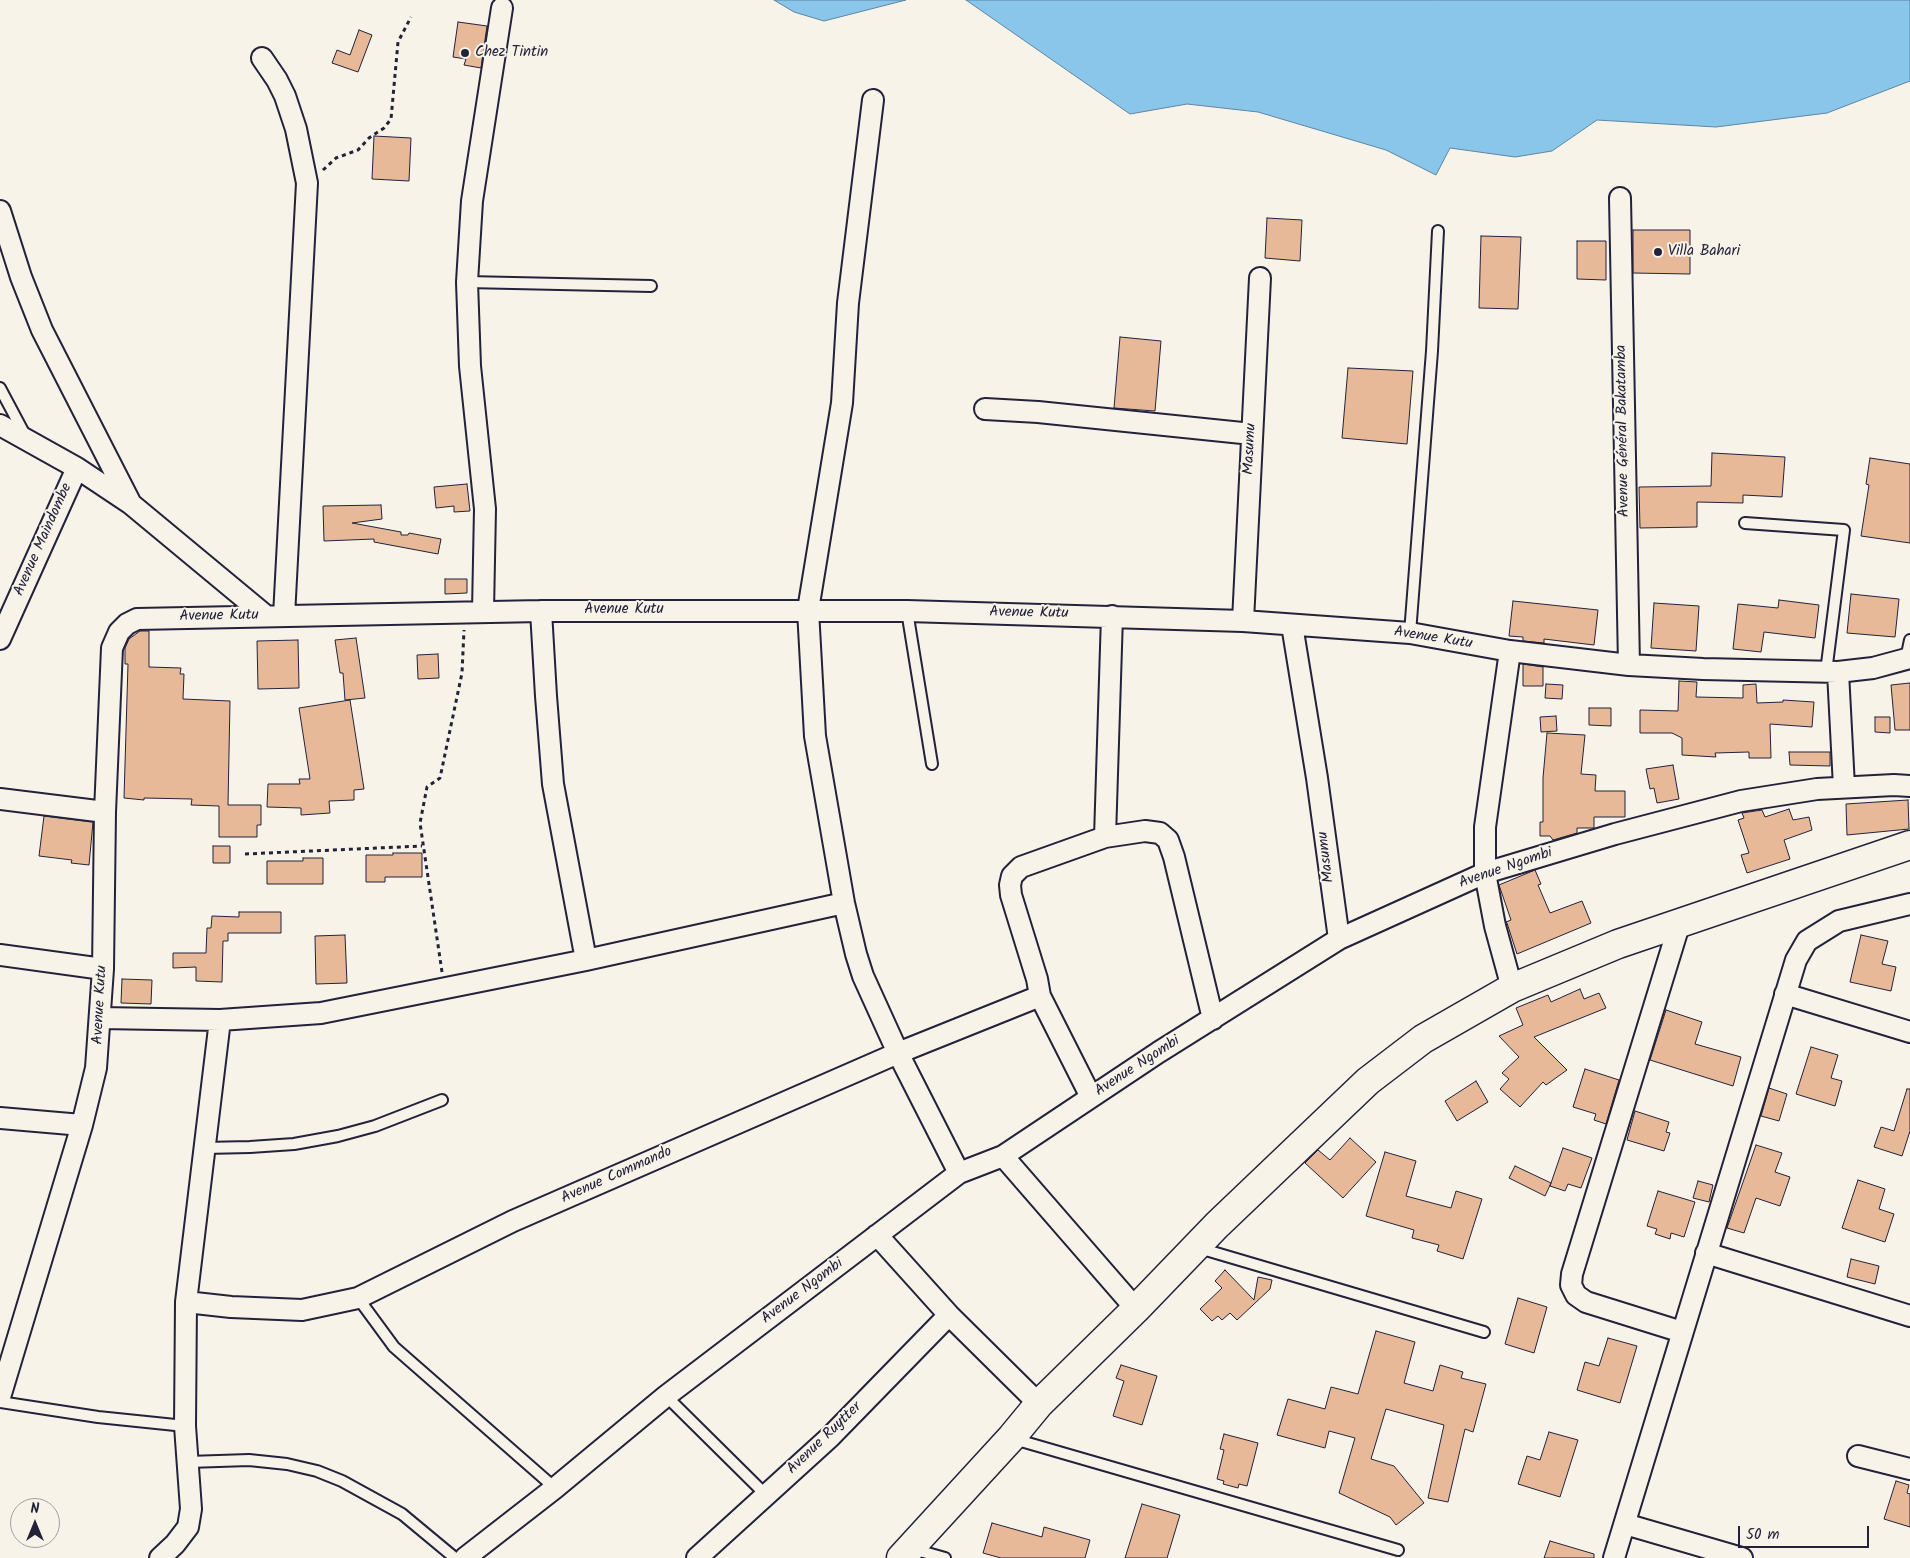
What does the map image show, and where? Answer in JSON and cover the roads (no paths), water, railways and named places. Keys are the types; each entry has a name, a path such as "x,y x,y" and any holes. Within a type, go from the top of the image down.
{"main road":[{"path":"905,1553 1011,1438 1039,1404 1196,1247 1310,1134 1368,1081 1423,1039 1512,988 1618,944 1910,844"}],"street":[{"path":"474,612 485,509 470,366 466,282 472,201 502,8"},
{"path":"262,58 285,96 296,130 307,183 275,616"},
{"path":"873,100 848,303 842,403 808,610 815,736 844,903 863,976 898,1053 958,1173"},
{"name":"Avenue Général Bakatamba","path":"1620,198 1629,664"},
{"path":"0,211 21,277 42,330 131,504"},
{"name":"Masumu","path":"1243,621 1260,278"},
{"path":"985,409 1038,412 1252,434"},
{"path":"0,425 77,468 131,504 275,616"},
{"name":"Avenue Maindombe","path":"1,634 77,468"},
{"path":"542,610 552,784 586,960"},
{"name":"Avenue Kutu","path":"0,1397 82,1125 96,1068 103,969 105,812 112,648 118,632 127,624 137,619 542,610 907,611 1243,621 1410,633 1510,652 1629,664 1766,671 1832,672 1873,668 1909,652"},
{"path":"1105,837 1112,616"},
{"name":"Masumu","path":"1292,625 1317,778 1338,940"},
{"path":"1510,652 1485,827 1485,873 1495,926 1512,988"},
{"path":"1832,672 1844,787"},
{"name":"Avenue Ngombi","path":"465,1558 555,1488 666,1396 958,1173 1003,1156 1091,1097 1338,940 1485,873 1615,834 1741,801 1817,789 1894,785 1910,786"},
{"path":"0,799 105,812"},
{"path":"1091,1097 1040,996 1035,971 1011,895 1010,885 1012,876 1021,868 1105,837 1145,831 1160,833 1168,840 1174,857 1213,1019"},
{"path":"100,1018 220,1020 321,1013 586,960 844,903"},
{"path":"1614,1558 1749,1109 1796,960 1807,941 1839,921 1910,904"},
{"path":"1680,922 1572,1274 1571,1285 1576,1295 1586,1302 1682,1332"},
{"path":"0,955 103,969"},
{"path":"1785,994 1910,1032"},
{"name":"Avenue Commando","path":"186,1302 231,1307 302,1310 358,1298 513,1221 898,1053 1040,996"},
{"path":"160,1558 175,1544 188,1526 190,1508 185,1426 186,1302 220,1020"},
{"path":"0,1118 82,1125"},
{"path":"1003,1156 1136,1309"},
{"path":"878,1235 949,1315 1039,1404"},
{"path":"1706,1253 1910,1316"},
{"name":"Avenue Ruytter","path":"697,1558 830,1437 949,1315"},
{"path":"1858,1456 1910,1469"},
{"path":"1625,1524 1742,1558"}],"lane":[{"path":"1410,633 1430,370 1438,231"},
{"path":"466,282 651,286"},
{"path":"0,388 28,440"},
{"path":"1744,523 1844,530 1832,672"},
{"path":"907,611 932,764"},
{"path":"204,1148 294,1144 338,1136 375,1126 442,1100"},
{"path":"1196,1247 1484,1332"},
{"path":"358,1298 394,1347 555,1488"},
{"path":"666,1396 766,1495"},
{"path":"0,1402 98,1417 185,1426"},
{"path":"1011,1438 1398,1550"},
{"path":"188,1462 249,1460 287,1464 317,1471 342,1481 402,1514 455,1558"},
{"path":"905,1553 945,1558"}],"water":[{"path":"774,0 906,0 824,21 794,12"},
{"path":"966,0 1910,0 1910,81 1827,113 1716,127 1597,120 1552,151 1515,157 1450,148 1436,175 1386,150 1258,112 1187,104 1130,114"}],"place":[{"name":"Chez Tintin","path":"465,53"},
{"name":"Villa Bahari","path":"1658,252"}]}
